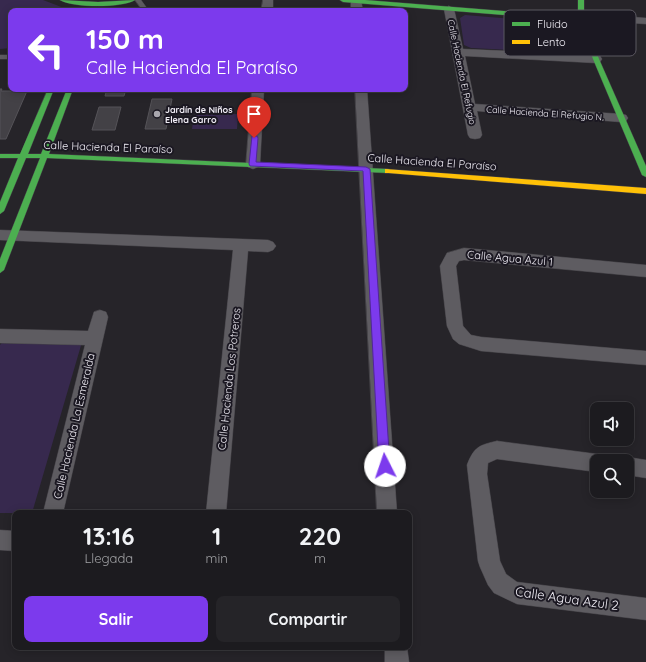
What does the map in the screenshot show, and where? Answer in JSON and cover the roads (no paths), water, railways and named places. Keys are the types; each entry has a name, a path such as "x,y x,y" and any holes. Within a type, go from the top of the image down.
{"street":[{"path":"63,0 75,7 102,8 132,0"},
{"path":"343,0 356,4 449,9 581,10"},
{"path":"459,0 581,10"},
{"name":"Calle Hacienda El Refugio","path":"449,9 475,135"},
{"path":"636,20 646,21"},
{"path":"458,52 504,54"},
{"path":"537,56 596,59"},
{"path":"595,56 646,174"},
{"path":"0,211 50,92"},
{"path":"0,270 6,235 44,156 69,92"},
{"path":"252,164 258,92"},
{"path":"361,92 387,510"},
{"name":"Calle Hacienda El Refugio N.","path":"469,107 621,118"},
{"name":"Calle Hacienda El Paraíso","path":"0,156 44,156 366,169 646,191"},
{"path":"6,235 268,246"},
{"name":"Calle Hacienda Los Potreros","path":"216,510 241,245"},
{"name":"Calle Agua Azul 1","path":"646,271 473,254 464,254 453,257 448,266 455,326 462,340 481,344 646,358"},
{"name":"Calle Hacienda La Esmeralda","path":"54,510 100,317"},
{"name":"Calle Hacienda La Esmeralda","path":"0,336 94,338"},
{"name":"Calle Agua Azul 2","path":"590,462 497,450 487,452 480,457 477,465 477,474 489,561 492,571 498,582 508,590 517,594 646,609"},
{"path":"634,467 646,469"},
{"path":"0,540 12,541"},
{"path":"396,650 397,662"}],"place":[{"name":"Jardín de Niños Elena Garro","path":"157,114"}]}
